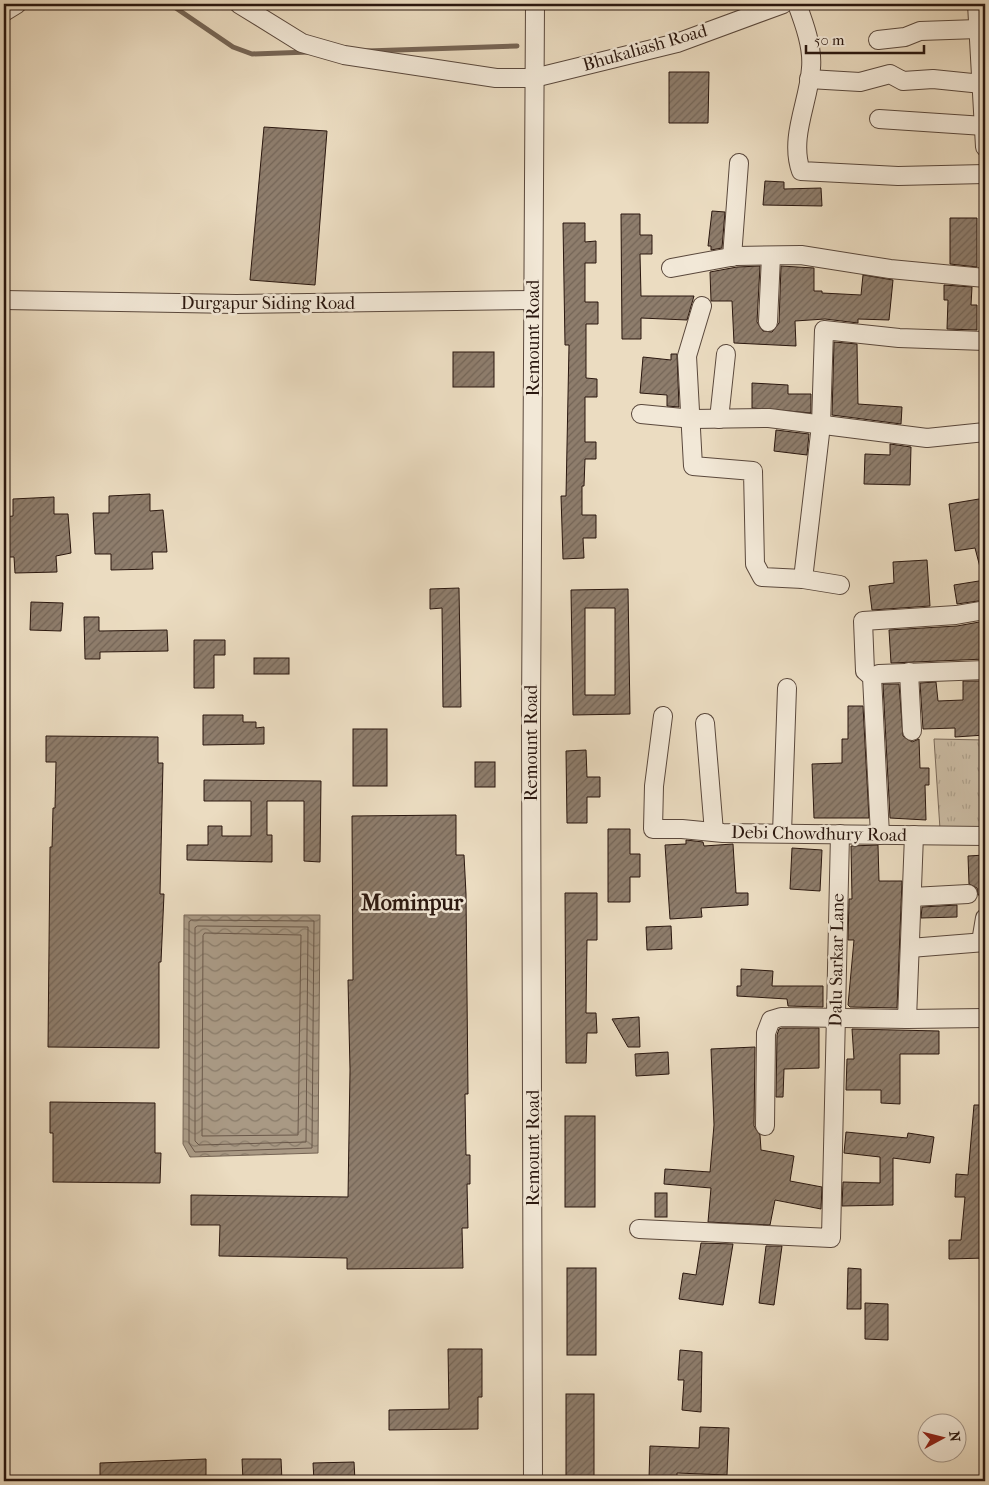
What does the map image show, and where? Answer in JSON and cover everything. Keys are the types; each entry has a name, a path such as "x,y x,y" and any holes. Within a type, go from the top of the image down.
{"street":[{"path":"4,12 17,4"},
{"name":"Bhukaliash Road","path":"239,4 302,43 344,55 496,78 534,78 677,43 782,4"},
{"name":"Remount Road","path":"533,1481 531,720 535,4"},
{"path":"797,4 807,30 812,67 800,114 797,160 801,171 898,176 985,174"},
{"path":"977,4 985,147"},
{"path":"878,40 905,37 920,31 978,29"},
{"path":"808,79 860,82 890,74 903,81 932,79 982,84"},
{"path":"879,119 984,126"},
{"path":"732,257 739,163"},
{"path":"671,268 732,257 801,255 890,269 985,278"},
{"path":"768,322 771,256"},
{"name":"Durgapur Siding Road","path":"4,300 236,304 533,300"},
{"path":"702,306 687,356 693,466 753,471 754,564 762,577 803,579 840,585"},
{"path":"803,579 822,425 821,387 824,330 899,338 985,341"},
{"path":"719,419 726,354"},
{"path":"641,414 689,419 769,418 927,438 985,432"},
{"path":"880,835 872,678 864,671 863,621 956,615 985,610"},
{"path":"872,678 879,674 985,670"},
{"path":"909,672 912,731"},
{"path":"782,833 787,688"},
{"name":"Debi Chowdhury Road","path":"663,716 654,786 653,829 714,832 985,836"},
{"path":"705,724 714,832"},
{"name":"Dalu Sarkar Lane","path":"639,1229 831,1238 840,834"},
{"path":"907,1019 914,835"},
{"path":"912,897 968,894"},
{"path":"910,948 983,942 985,918"},
{"path":"765,1126 766,1033 771,1020 781,1017 836,1020 985,1018"}],"green space":[{"path":"934,739 985,740 985,827 940,829"}],"water":[{"path":"184,915 320,915 318,1153 190,1157 183,1144"}],"building":[{"path":"669,72 709,72 708,123 669,123"},
{"path":"264,127 327,131 315,285 250,280"},
{"path":"765,181 784,182 784,189 821,188 822,206 763,205"},
{"path":"712,211 725,212 722,248 711,250 711,246 708,246"},
{"path":"621,214 640,214 640,235 652,235 652,254 640,254 641,296 694,296 687,320 641,318 641,339 622,339"},
{"path":"950,218 977,218 977,267 950,264"},
{"path":"563,223 585,223 585,242 596,241 596,263 585,263 585,302 598,302 598,324 586,324 586,378 597,379 597,397 585,397 585,442 596,442 596,459 585,459 584,486 582,486 582,515 596,515 596,538 583,538 584,558 563,559 561,496 566,496 569,345 565,345"},
{"path":"760,266 757,322 763,331 772,332 779,323 781,266 814,268 814,291 822,291 822,293 861,295 863,275 893,280 889,320 858,319 858,323 825,319 795,321 796,346 734,343 732,301 711,301 710,272 737,267"},
{"path":"944,285 972,287 971,305 977,305 977,330 947,329 948,300 944,300"},
{"path":"834,342 857,344 858,404 902,407 901,424 832,415"},
{"path":"453,352 494,352 494,387 453,387"},
{"path":"671,354 677,354 679,407 667,406 667,395 640,393 643,357 671,360"},
{"path":"752,383 788,385 788,394 811,394 811,413 752,408"},
{"path":"776,430 809,434 807,455 774,451"},
{"path":"890,444 911,447 910,485 864,484 865,454 890,455"},
{"path":"150,494 150,511 163,510 167,552 152,552 153,569 111,570 111,554 95,554 93,513 109,513 109,496"},
{"path":"54,497 54,514 68,514 71,553 56,556 57,572 15,573 14,557 4,557 4,517 13,516 13,499"},
{"path":"985,498 985,571 981,571 975,548 955,551 949,504"},
{"path":"927,560 930,606 872,610 869,586 894,583 893,562"},
{"path":"985,580 985,600 957,604 954,585"},
{"path":"459,588 461,707 443,707 442,608 430,609 430,589"},
{"path":"628,589 630,714 573,715 571,590","holes":["585,608 615,608 615,695 585,695"]},
{"path":"31,602 63,603 61,631 30,630"},
{"path":"84,617 99,617 99,631 167,630 168,651 100,652 100,659 85,659"},
{"path":"985,621 985,659 891,663 889,630 957,626"},
{"path":"194,640 225,640 225,655 214,655 214,688 194,688"},
{"path":"254,658 289,658 289,674 254,674"},
{"path":"963,681 985,681 985,735 955,737 955,728 923,729 920,683 936,682 938,701 963,700"},
{"path":"883,684 899,684 903,736 912,742 919,739 920,768 929,768 929,785 925,785 926,820 890,818"},
{"path":"848,706 863,706 869,818 814,818 812,764 842,763 842,739 848,739"},
{"path":"203,715 243,715 243,722 256,722 256,728 264,727 264,744 203,745"},
{"path":"353,729 387,729 387,786 353,786"},
{"path":"46,736 158,737 158,763 163,763 160,894 164,894 161,962 159,962 159,1048 48,1047 50,847 52,847 53,808 55,808 56,762 46,762"},
{"path":"586,750 587,777 600,777 600,797 587,797 587,823 567,823 566,751"},
{"path":"475,762 495,762 495,787 475,787"},
{"path":"204,780 321,781 320,862 304,861 304,801 267,801 267,835 272,835 272,862 187,860 187,845 208,845 208,826 222,826 222,836 251,836 251,801 204,801"},
{"path":"456,815 456,855 464,855 466,894 468,1094 465,1094 466,1155 470,1155 470,1184 467,1184 468,1228 462,1228 463,1268 347,1269 347,1258 219,1256 220,1225 191,1225 191,1195 348,1197 350,1070 348,980 353,980 352,816"},
{"path":"608,829 630,829 630,854 640,854 640,877 630,877 630,902 608,902"},
{"path":"686,840 703,842 704,846 733,844 736,893 748,893 748,905 701,908 702,917 670,919 665,845 686,844"},
{"path":"878,845 879,881 902,881 897,1008 850,1007 848,1005 854,940 848,940 849,899 852,899 851,846"},
{"path":"792,848 822,850 820,891 790,889"},
{"path":"985,855 985,895 978,895 977,888 969,884 968,856"},
{"path":"565,893 597,893 597,940 587,940 586,1013 596,1013 597,1033 587,1033 586,1063 566,1063"},
{"path":"957,905 957,917 921,918 922,907"},
{"path":"671,926 672,949 647,950 646,927"},
{"path":"741,969 773,971 772,986 823,986 823,1007 788,1006 787,999 737,996 737,986 741,986"},
{"path":"639,1017 640,1047 628,1047 612,1019"},
{"path":"819,1028 819,1068 784,1069 783,1097 776,1097 777,1035 779,1029"},
{"path":"852,1029 939,1031 939,1054 900,1054 900,1104 881,1103 881,1090 846,1090 847,1059 854,1059"},
{"path":"755,1047 754,1126 760,1135 761,1150 794,1156 790,1181 822,1187 821,1209 775,1200 770,1225 708,1222 711,1188 664,1184 665,1169 710,1172 714,1125 711,1049"},
{"path":"668,1052 669,1074 636,1076 635,1054"},
{"path":"50,1102 155,1103 155,1153 161,1153 160,1183 53,1182 53,1133 50,1133"},
{"path":"974,1105 981,1105 982,1113 985,1113 985,1132 983,1132 985,1171 983,1170 980,1240 985,1240 985,1258 949,1259 949,1240 961,1240 965,1197 955,1197 956,1174 968,1175"},
{"path":"565,1116 595,1116 595,1207 565,1207"},
{"path":"846,1132 907,1138 908,1133 934,1137 930,1163 893,1158 893,1205 842,1206 843,1182 880,1183 880,1157 844,1153"},
{"path":"655,1193 667,1193 667,1217 655,1217"},
{"path":"701,1243 733,1244 723,1305 679,1299 683,1273 696,1275"},
{"path":"766,1246 782,1246 774,1305 759,1303"},
{"path":"567,1268 596,1268 596,1355 567,1355"},
{"path":"848,1268 861,1269 861,1309 847,1309"},
{"path":"865,1303 888,1304 888,1340 865,1339"},
{"path":"448,1349 482,1349 482,1397 478,1397 478,1429 389,1430 389,1410 449,1409"},
{"path":"680,1350 702,1352 701,1412 682,1410 684,1380 678,1380"},
{"path":"566,1394 594,1394 594,1481 566,1481"},
{"path":"700,1427 729,1428 727,1475 677,1473 677,1479 649,1478 650,1446 699,1448"},
{"path":"206,1459 206,1481 100,1481 100,1463"},
{"path":"242,1459 281,1459 282,1481 243,1481"},
{"path":"354,1462 355,1481 314,1481 313,1463"}],"waterway":[{"path":"170,4 233,47 252,54 309,52"},
{"path":"367,51 517,46"}],"district":[{"name":"Mominpur","path":"412,903"}]}
